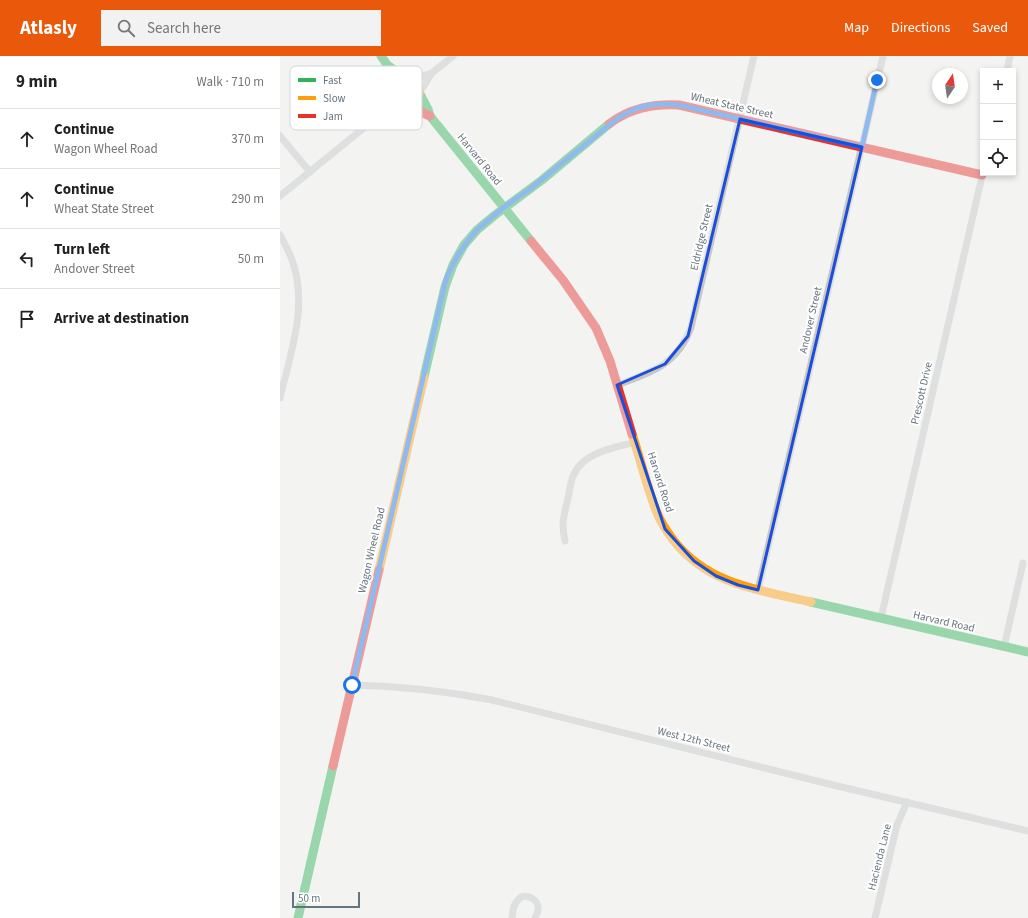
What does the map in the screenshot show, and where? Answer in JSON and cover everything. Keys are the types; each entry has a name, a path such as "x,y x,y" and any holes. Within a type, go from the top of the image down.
{"street":[{"path":"381,56 389,66"},
{"path":"422,90 432,73 453,56"},
{"name":"Eldridge Street","path":"617,385 666,364 680,349 688,336 754,56"},
{"name":"Andover Street","path":"758,590 883,56"},
{"path":"1008,68 1010,56"},
{"path":"422,76 432,73"},
{"name":"Harvard Road","path":"422,97 430,116 563,280 596,328 610,361 658,516 674,541 694,561 716,576 738,585 1028,652"},
{"name":"Wheat State Street","path":"504,207 530,189 618,118 635,109 649,105 679,105 980,172"},
{"name":"Harvard Road","path":"422,113 430,116"},
{"path":"280,196 362,130"},
{"path":"280,136 310,172"},
{"name":"Prescott Drive","path":"881,618 982,176"},
{"name":"Wagon Wheel Road","path":"298,918 445,283 452,266 467,242 478,229 504,207"},
{"path":"280,235 294,264 298,288 299,307 280,398"},
{"path":"565,541 562,529 563,520 573,475 578,467 585,460 594,455 635,442"},
{"path":"1004,647 1023,563"},
{"name":"West 12th Street","path":"352,685 411,688 448,692 492,700 814,781 1028,831"},
{"name":"Hacienda Lane","path":"875,918 897,826 907,802"},
{"path":"512,918 515,903 519,898 524,896 531,897 536,901 538,906 535,918"}],"highlighted area":[{"path":"740,119 862,147 758,590 738,585 716,576 694,561 665,529 617,385 665,364 688,336"}],"traffic: fast":[{"path":"381,56 388,66"},
{"path":"422,98 430,116 531,241"},
{"path":"424,377 445,287 453,265 464,245 477,230 542,180 609,124"},
{"path":"811,602 1028,652"},
{"path":"298,918 333,766"}],"traffic: slow":[{"path":"379,570 424,377"},
{"path":"632,434 660,519 674,541 688,556 703,567 736,584 811,602"}],"traffic: jam":[{"path":"609,124 625,114 642,108 660,105 679,105 980,175"},
{"path":"422,112 430,116"},
{"path":"531,241 563,280 596,328 610,361 632,434"},
{"path":"333,766 379,570"}],"route":[{"path":"352,685 445,283 452,266 462,248 470,238 496,213 530,189 618,118 635,109 649,105 679,105 862,147 877,80"}]}
